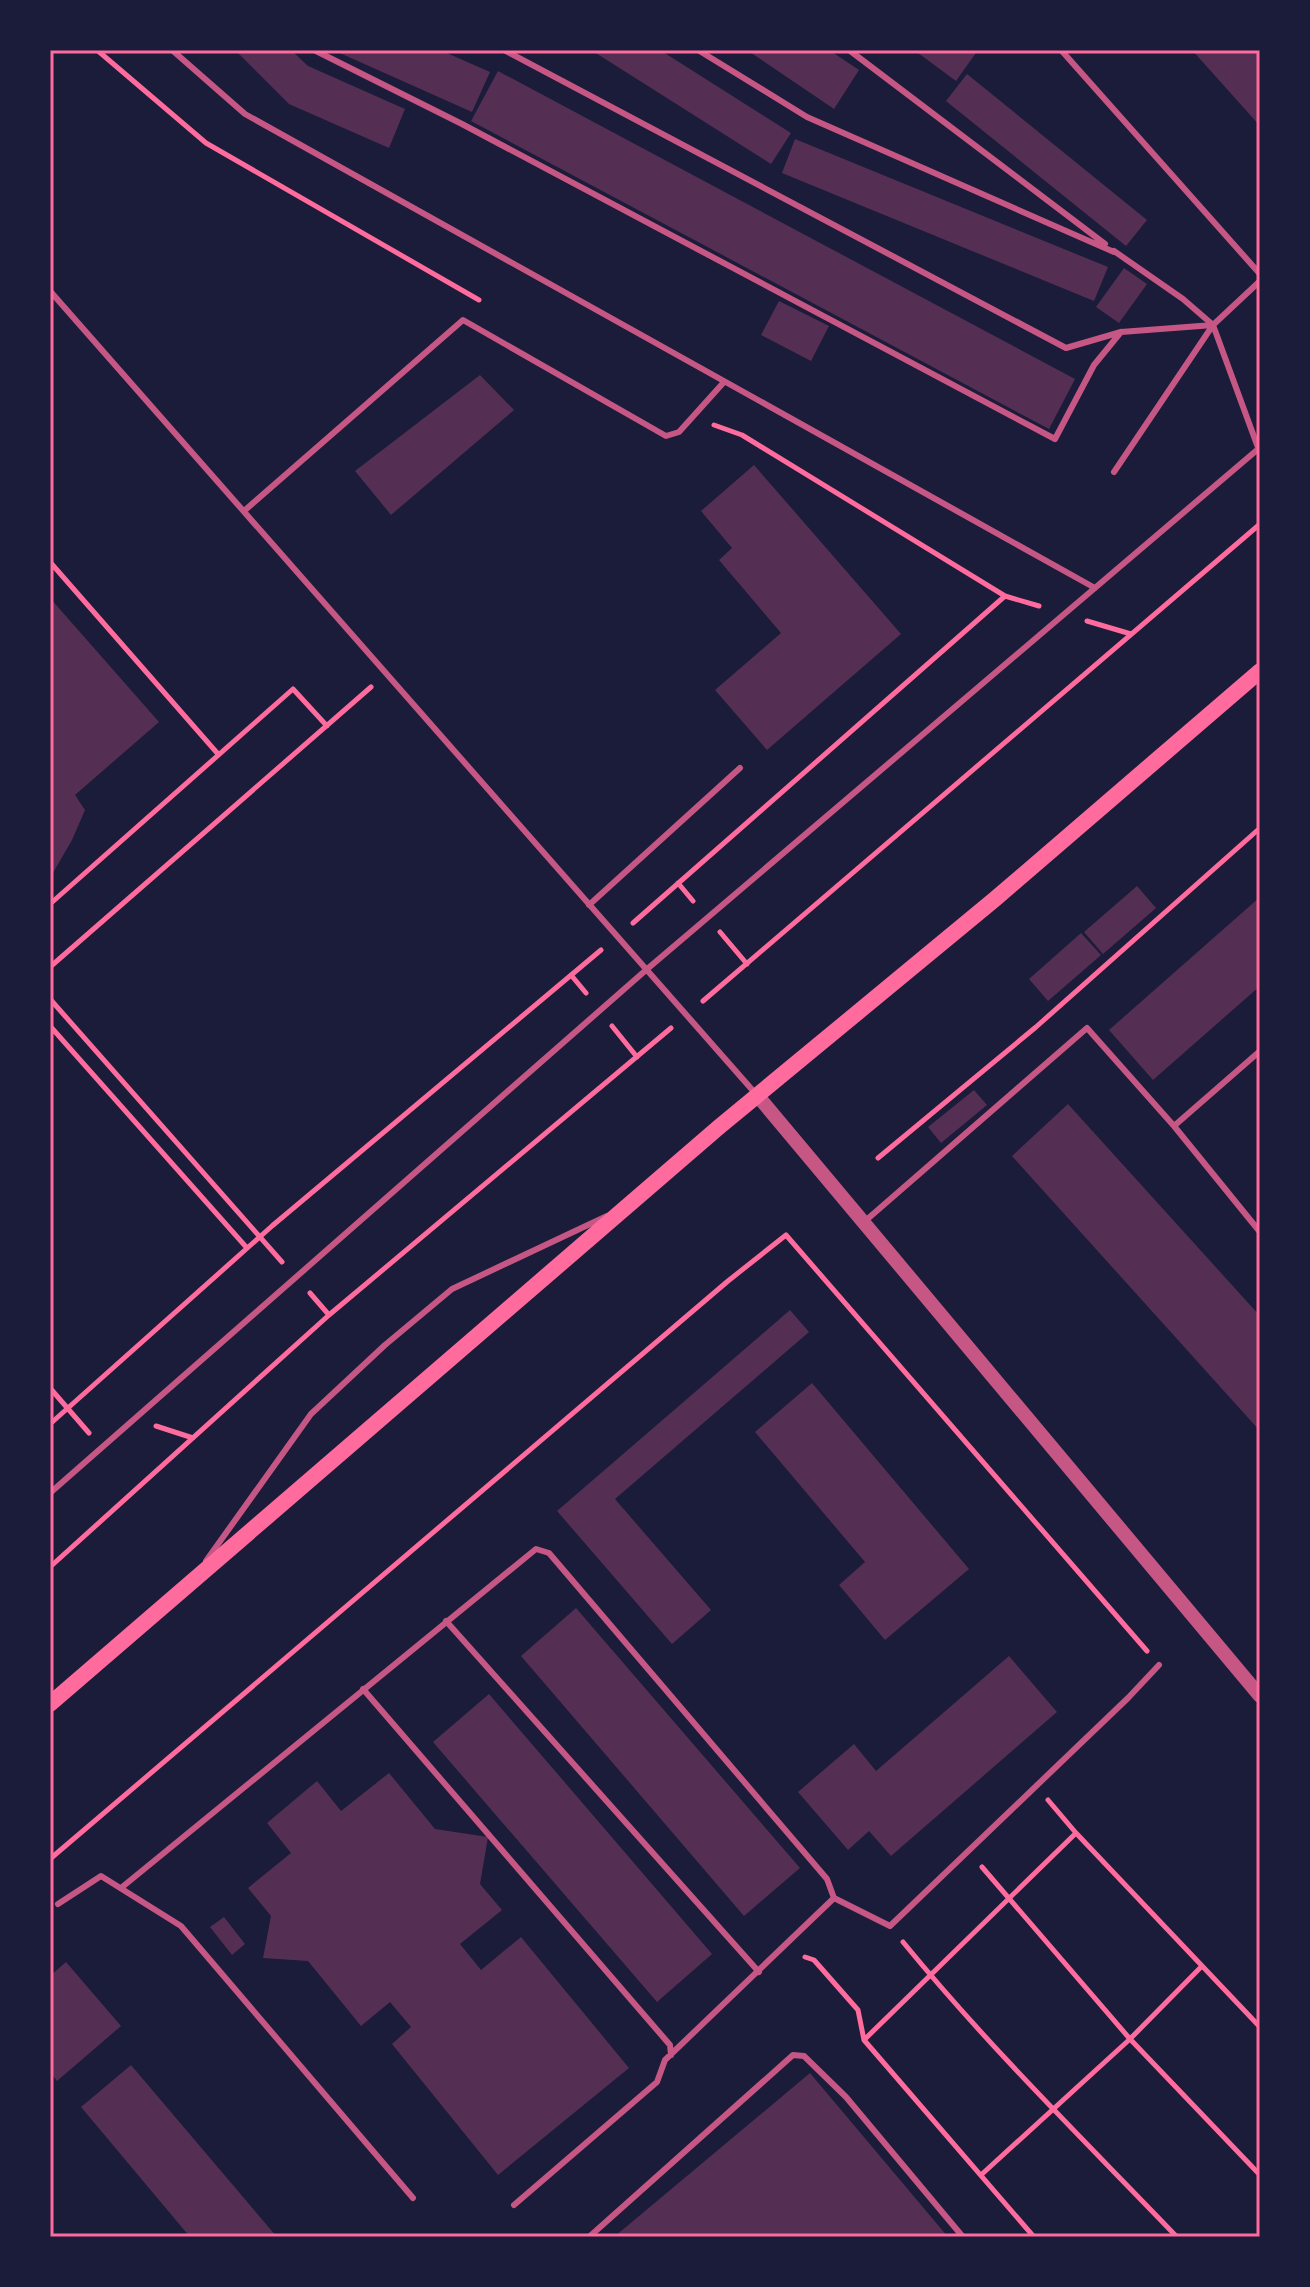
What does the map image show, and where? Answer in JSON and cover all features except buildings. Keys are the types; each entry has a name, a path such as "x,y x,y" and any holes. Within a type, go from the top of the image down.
{"main road":[{"path":"50,1704 757,1095 995,899 1260,671"}],"street":[{"path":"757,1095 1260,1696"}],"lane":[{"path":"172,50 245,114 1095,588"},
{"path":"314,50 462,124 1055,439 1094,365 1121,332"},
{"path":"504,50 1066,348 1121,332 1213,325"},
{"path":"50,1493 646,970 1258,452 1213,325 1128,258 807,117 698,50"},
{"path":"849,50 1114,252"},
{"path":"1061,50 1260,274"},
{"path":"1114,472 1213,325 1260,281"},
{"path":"50,291 757,1095"},
{"path":"244,511 463,320 666,436 679,432 724,382"},
{"path":"589,905 740,768"},
{"path":"863,1223 1087,1028 1174,1126 1260,1232"},
{"path":"1174,1126 1260,1052"},
{"path":"191,1583 311,1414 385,1345 452,1289 628,1206"},
{"path":"121,1888 536,1549 549,1553 827,1879 834,1898 890,1926 1159,1665"},
{"path":"446,1621 759,1972"},
{"path":"363,1689 670,2045 671,2055"},
{"path":"58,1904 101,1876 181,1926 413,2198"},
{"path":"514,2205 657,2082 665,2060 834,1898"},
{"path":"589,2237 793,2055 804,2056 846,2097 963,2237"}],"path":[{"path":"97,50 206,143 480,301"},
{"path":"50,1424 247,1248 617,937 1005,596 742,435 693,417"},
{"path":"50,1567 329,1315 686,1015 1260,524"},
{"path":"50,562 218,754"},
{"path":"50,967 386,673"},
{"path":"50,904 293,689 327,726"},
{"path":"878,1158 1036,1027 1260,828"},
{"path":"50,999 329,1315"},
{"path":"50,1026 247,1248"},
{"path":"50,1859 716,1291 786,1235 1159,1665"},
{"path":"50,1388 101,1448"},
{"path":"1036,1786 1076,1833 1260,2027"},
{"path":"864,2040 1076,1833"},
{"path":"969,1850 1130,2039 1260,2175"},
{"path":"890,1926 930,1975 1177,2237"},
{"path":"800,1956 814,1960 858,2010 864,2040 1034,2237"},
{"path":"981,2175 1130,2039 1202,1966"}]}
